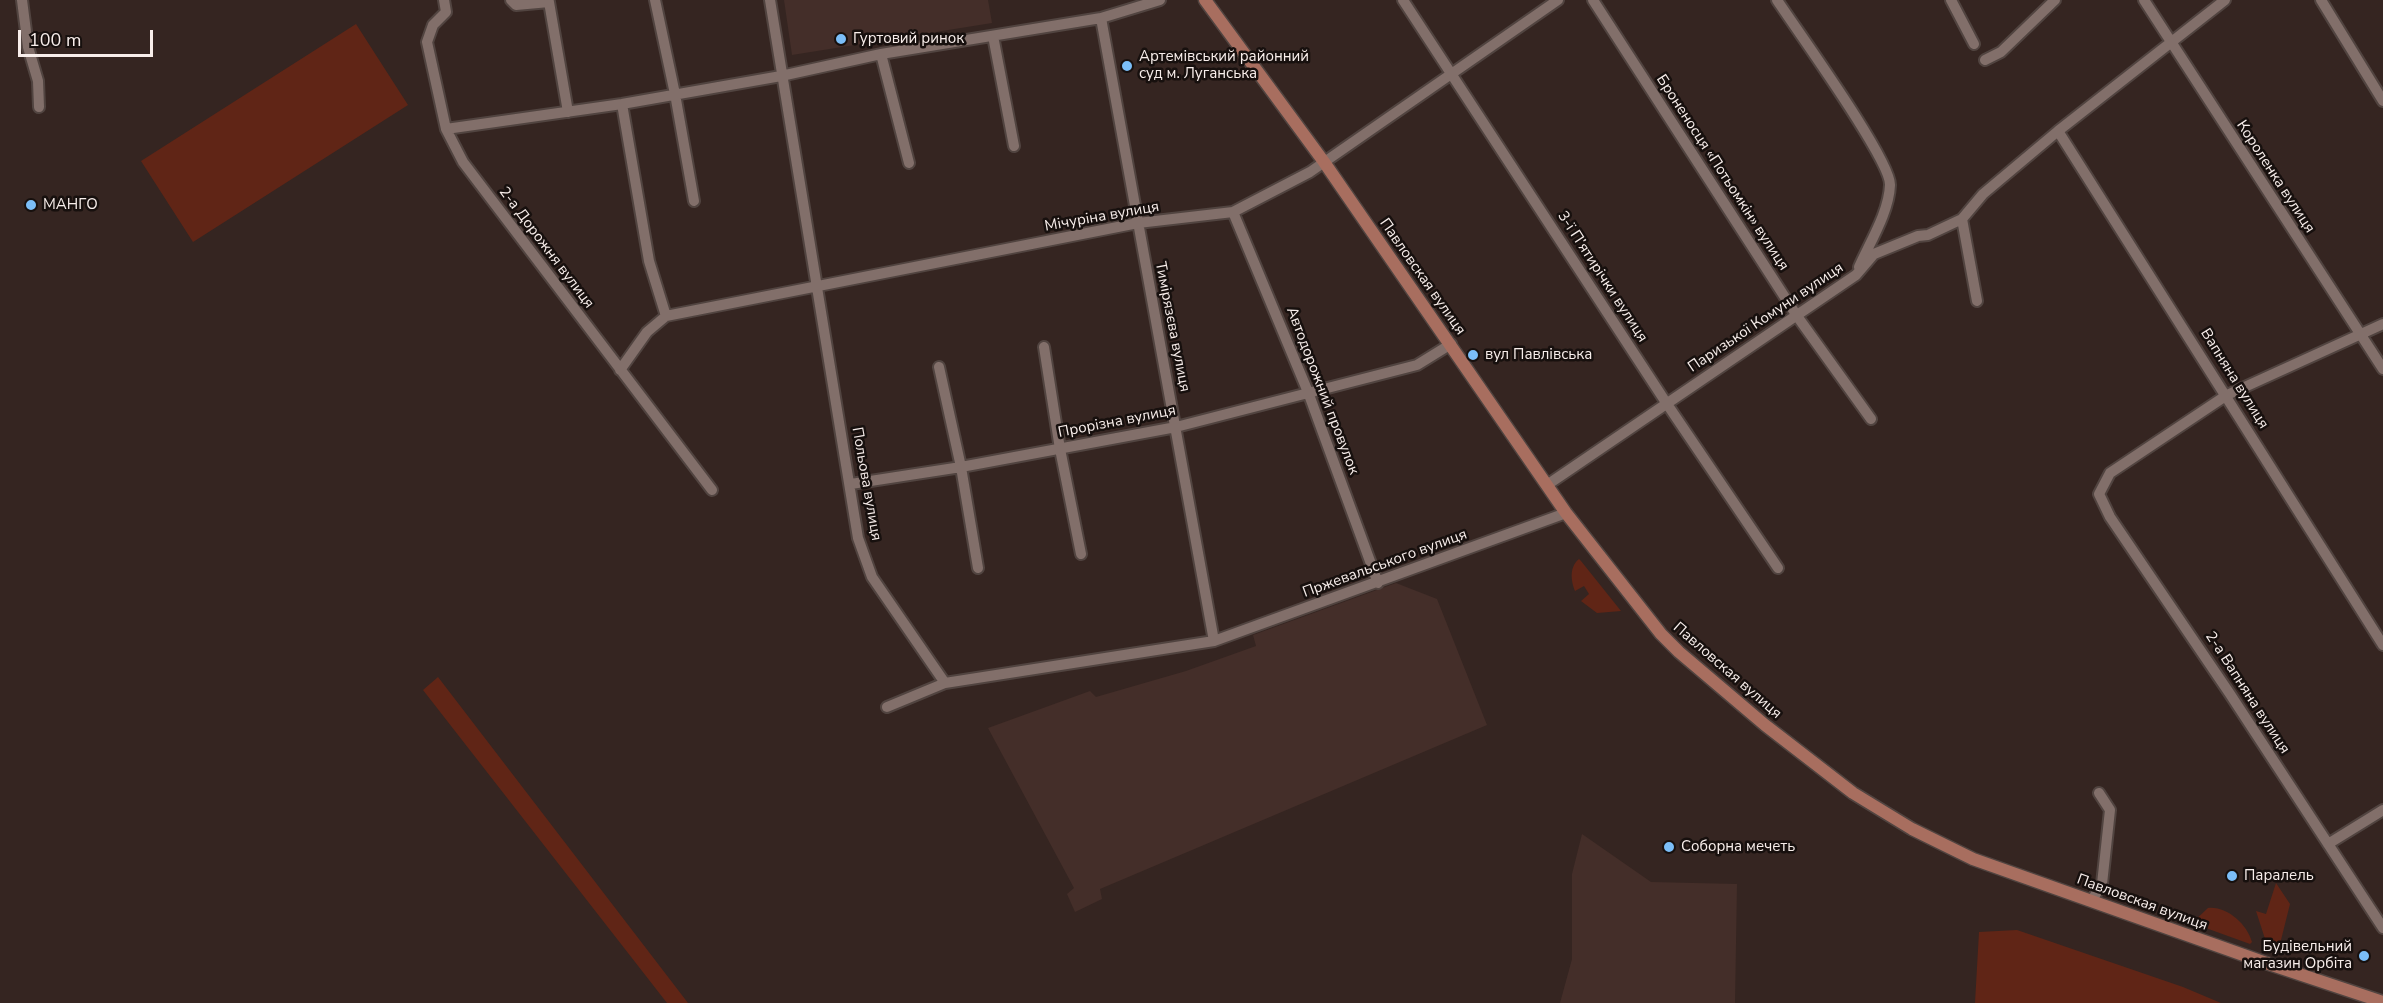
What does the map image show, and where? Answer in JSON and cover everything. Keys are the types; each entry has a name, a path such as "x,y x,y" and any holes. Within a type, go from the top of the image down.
{"main road":[{"name":"Павловская вулиця","path":"1206,0 1324,162 1566,513 1661,634 1765,726 1853,793 1912,829 1973,859 2266,963 2379,998"}],"street":[{"path":"22,0 28,47 38,81 39,107"},
{"name":"2-а Дорожня вулиця","path":"444,0 446,12 433,25 427,42 446,129 463,162 712,490"},
{"path":"511,0 516,5 549,2 568,112"},
{"path":"654,0 675,94 694,201"},
{"name":"Польова вулиця","path":"770,0 816,288 851,484 858,538 872,577 945,683"},
{"path":"446,129 622,104 782,76 881,54 1101,18 1160,0"},
{"name":"3-ї П’ятирічки вулиця","path":"1403,0 1667,404 1778,568"},
{"name":"Мічуріна вулиця","path":"666,316 1138,224 1233,212 1324,162 1558,0"},
{"name":"Броненосця «Потьомкін» вулиця","path":"1593,0 1797,316 1871,419"},
{"path":"1777,0 1875,147 1890,182 1888,200 1856,275"},
{"path":"1986,60 2001,52 2055,0"},
{"name":"Короленка вулиця","path":"2144,0 2383,369"},
{"name":"Паризької Комуни вулиця","path":"1547,485 1856,275 1874,254 1918,236 1928,235 1962,219 1983,194 2058,130 2169,41 2225,0"},
{"path":"2320,0 2383,101"},
{"path":"1956,3 1974,44"},
{"name":"Тимірязєва вулиця","path":"1101,18 1214,641"},
{"path":"993,36 1014,146"},
{"path":"881,54 909,163"},
{"path":"620,370 647,332 666,316 649,261 622,104"},
{"name":"Вапняна вулиця","path":"2058,130 2383,645"},
{"name":"Автодорожний провулок","path":"1233,212 1308,392 1378,583"},
{"path":"1962,219 1977,301"},
{"path":"2227,395 2383,324"},
{"name":"Прорізна вулиця","path":"851,484 961,467 1176,427 1417,365 1451,344"},
{"path":"1044,347 1060,449 1081,554"},
{"path":"939,367 961,467 978,568"},
{"name":"2-а Вапняна вулиця","path":"2227,395 2110,473 2099,494 2110,517 2230,694 2383,928"},
{"name":"Пржевальського вулиця","path":"1214,641 1566,513"},
{"path":"887,707 945,683 1214,641"},
{"path":"2092,900 2102,884 2110,810 2099,793"},
{"path":"2328,844 2383,810"}],"shaded area":[{"name":"Гуртовий ринок","path":"784,0 988,0 992,23 792,55"},
{"path":"356,24 408,105 193,242 141,161"},
{"path":"1579,559 1621,611 1597,613 1581,601 1589,594 1584,586 1575,591 1572,570"},
{"path":"1396,583 1437,599 1487,725 1100,889 1102,899 1075,912 1067,894 1074,888 988,728 1090,691 1096,697 1186,671 1256,646 1253,635"},
{"path":"438,677 688,1003 667,1003 423,690"},
{"path":"1582,834 1651,882 1737,884 1735,1003 1560,1003 1572,959 1572,874"},
{"path":"2276,883 2290,904 2279,948 2274,951 2267,945 2256,911 2266,914"},
{"path":"2208,908 2229,913 2246,929 2252,942 2250,944 2192,923"},
{"path":"2017,930 2183,987 2221,1003 1975,1003 1979,932"}],"place":[{"name":"Гуртовий ринок","path":"841,39"},
{"name":"Артемівський районний суд м. Луганська","path":"1127,66"},
{"name":"МАНГО","path":"31,205"},
{"name":"вул Павлівська","path":"1473,355"},
{"name":"Соборна мечеть","path":"1669,847"},
{"name":"Паралель","path":"2232,876"},
{"name":"Будівельний магазин Орбіта","path":"2364,956"}]}
